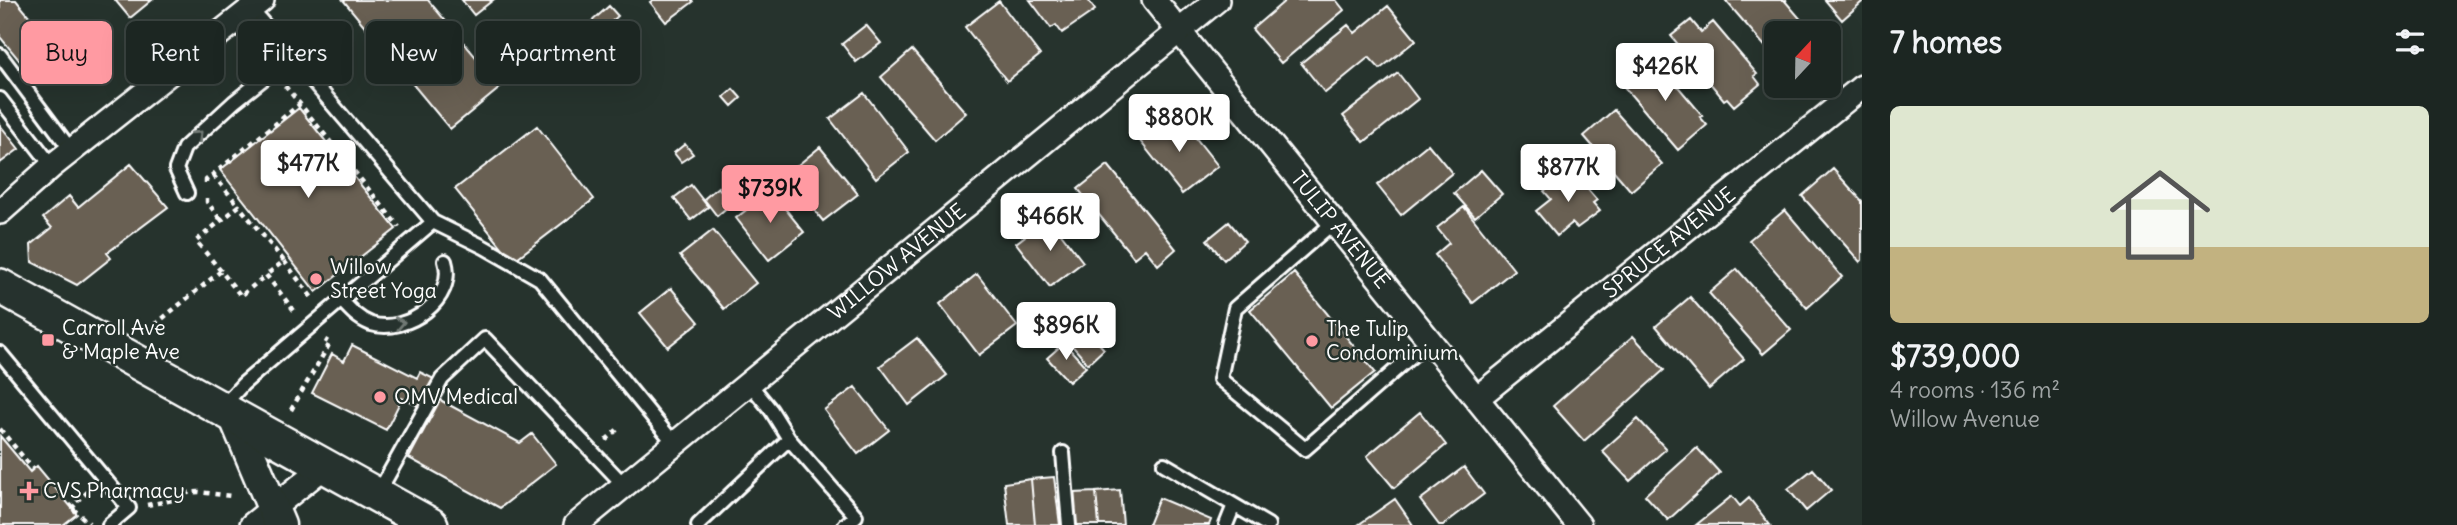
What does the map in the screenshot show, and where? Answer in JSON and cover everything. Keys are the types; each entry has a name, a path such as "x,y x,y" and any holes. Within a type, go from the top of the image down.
{"main road":[{"path":"0,286 431,525"}],"street":[{"name":"TULIP AVENUE","path":"1154,0 1579,525"},
{"name":"WILLOW AVENUE","path":"576,525 1217,0"},
{"path":"0,212 71,150 256,4"},
{"name":"SPRUCE AVENUE","path":"1476,398 1862,87"},
{"path":"227,412 268,519 325,467"}],"lane":[{"path":"256,4 268,21"},
{"path":"0,55 71,150"},
{"path":"187,194 176,169 184,148 257,84"},
{"path":"315,84 433,222 540,279 674,443"},
{"path":"0,99 52,166"},
{"path":"227,412 243,384 433,222"},
{"path":"1334,222 1235,307 1220,379 1305,449 1430,340"},
{"path":"341,300 354,315 372,324 392,326 411,321 427,310 443,289 448,272 444,261"},
{"path":"377,495 442,379 485,339 624,485"},
{"path":"0,353 129,508 109,525"},
{"path":"749,383 771,410 789,439 856,516 845,525"},
{"path":"698,525 789,439"},
{"path":"1063,453 1069,525"},
{"path":"1164,464 1268,525"},
{"path":"1226,525 1234,505"}],"path":[{"path":"221,220 207,202 206,180 300,104 402,231"},
{"path":"213,175 315,301"},
{"path":"239,206 196,241 241,296 284,261"},
{"path":"262,234 267,230"},
{"path":"146,332 221,271"},
{"path":"266,275 278,291"},
{"path":"298,314 324,294"},
{"path":"291,410 330,343 306,330"},
{"path":"0,429 33,469"},
{"path":"129,508 173,500 185,493 231,496"},
{"path":"73,509 91,525"}],"building":[{"path":"0,0 16,0 33,21 21,21 21,62 0,37"},
{"path":"115,0 152,0 130,18"},
{"path":"343,0 428,0 446,21 366,21 366,28"},
{"path":"462,0 493,0 474,15"},
{"path":"1030,0 1088,0 1095,10 1062,33 1056,25 1051,28"},
{"path":"1286,0 1336,0 1344,10 1281,63 1252,29"},
{"path":"1787,0 1785,1 1802,21 1764,21 1764,45 1726,1"},
{"path":"1825,0 1862,0 1862,2 1842,20"},
{"path":"999,1 1040,55 1007,81 965,27"},
{"path":"650,2 693,2 666,22"},
{"path":"609,6 618,16 612,21 592,21"},
{"path":"1388,6 1416,40 1380,69 1369,57 1325,93 1301,63 1348,25 1355,33"},
{"path":"1691,20 1701,32 1713,22 1757,74 1754,76 1760,84 1734,106 1727,98 1724,100 1671,36"},
{"path":"866,25 881,43 856,62 842,44"},
{"path":"462,41 476,57 476,84 498,84 501,87 450,129 413,84 462,84"},
{"path":"912,50 966,113 935,140 881,77"},
{"path":"1649,58 1662,72 1664,70 1703,116 1700,117 1707,125 1678,150 1620,82"},
{"path":"1398,73 1418,99 1364,142 1343,116"},
{"path":"733,89 741,98 732,106 724,97"},
{"path":"864,93 909,152 876,178 830,119"},
{"path":"299,108 396,229 316,292 220,170"},
{"path":"1614,110 1662,164 1631,191 1584,136"},
{"path":"1176,113 1218,166 1182,194 1140,141"},
{"path":"0,125 19,149 0,163"},
{"path":"537,126 594,199 513,261 455,189"},
{"path":"685,144 693,154 681,162 674,153"},
{"path":"1428,144 1452,173 1401,215 1377,185"},
{"path":"820,147 858,194 823,221 786,175"},
{"path":"131,164 168,207 107,253 111,258 77,285 32,262 31,245 52,228 43,218 69,196 78,207"},
{"path":"1108,165 1176,249 1158,265 1145,249 1134,258 1078,189"},
{"path":"1570,169 1597,200 1593,203 1600,211 1577,228 1572,223 1557,236 1536,211 1551,199 1544,191"},
{"path":"1833,169 1862,201 1860,262 1802,196"},
{"path":"741,170 754,187 735,201 722,184"},
{"path":"1481,170 1502,194 1475,217 1454,193"},
{"path":"691,185 708,207 691,220 674,198"},
{"path":"718,187 731,204 717,216 704,199"},
{"path":"771,191 804,232 769,260 736,218"},
{"path":"1464,207 1514,270 1473,303 1435,255 1449,243 1437,228"},
{"path":"1785,210 1842,277 1807,308 1749,240"},
{"path":"1049,218 1083,262 1050,287 1016,243"},
{"path":"1229,222 1245,241 1224,260 1207,240"},
{"path":"713,230 756,283 724,309 680,256"},
{"path":"1737,269 1791,330 1763,354 1709,293"},
{"name":"The Tulip Condominium","path":"1294,273 1375,372 1331,408 1250,310"},
{"path":"977,274 1017,326 979,355 940,304"},
{"path":"671,288 699,322 668,347 640,313"},
{"path":"1690,297 1744,359 1709,389 1656,326"},
{"path":"1085,328 1104,349 1088,364 1069,342"},
{"path":"1633,336 1664,370 1584,441 1553,406"},
{"path":"917,338 947,375 909,405 880,366"},
{"path":"1064,343 1086,367 1069,382 1047,358"},
{"path":"352,345 417,378 420,372 436,380 422,408 402,398 386,430 312,393 332,354 344,361"},
{"path":"855,387 889,430 858,454 824,410"},
{"path":"440,400 520,443 532,434 556,464 500,508 409,458"},
{"path":"1420,412 1446,445 1394,488 1367,456"},
{"path":"1638,419 1666,449 1630,481 1602,451"},
{"name":"CVS Pharmacy","path":"0,436 30,472 37,466 77,514 63,525 0,525"},
{"path":"1697,448 1720,473 1668,520 1645,495"},
{"path":"1464,467 1484,494 1443,525 1439,525 1420,500"},
{"path":"1813,469 1831,490 1806,511 1788,489"},
{"path":"1054,477 1060,525 1035,525 1031,479"},
{"path":"1031,479 1035,525 1009,525 1004,483"},
{"path":"1120,490 1123,525 1099,525 1096,492"},
{"path":"1096,492 1099,525 1076,525 1073,493"},
{"path":"1732,496 1740,506 1749,498 1770,525 1696,525"},
{"path":"1159,498 1211,520 1209,525 1148,525"},
{"path":"1395,499 1413,525 1358,525"}],"place":[{"name":"Willow Street Yoga","path":"316,279"},
{"name":"Carroll Ave & Maple Ave","path":"48,340"},
{"name":"The Tulip Condominium","path":"1312,341"},
{"name":"OMV Medical","path":"380,397"},
{"name":"CVS Pharmacy","path":"29,491"}]}
